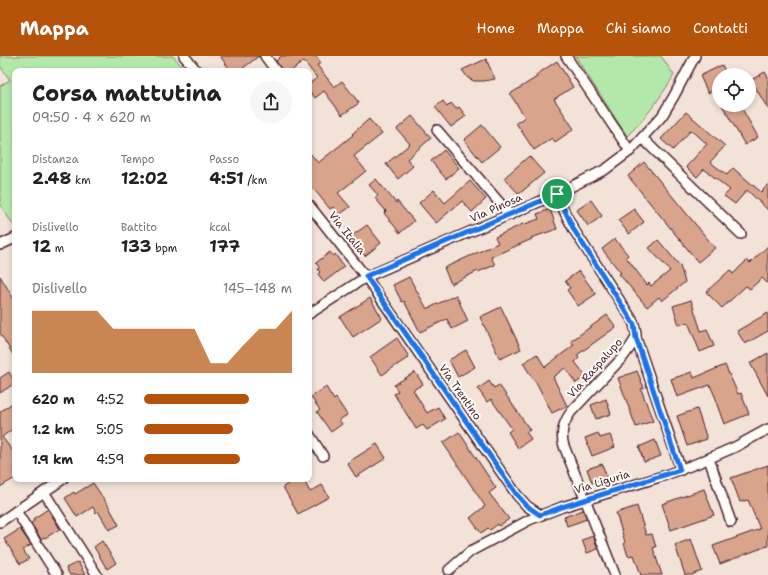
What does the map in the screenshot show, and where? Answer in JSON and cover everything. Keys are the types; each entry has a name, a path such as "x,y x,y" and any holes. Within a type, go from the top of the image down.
{"street":[{"path":"184,56 194,68"},
{"path":"265,56 274,68"},
{"path":"566,56 630,151"},
{"name":"Via Pinosa","path":"312,312 366,276 510,215 597,175 630,151 642,138 665,110 695,56"},
{"path":"437,130 510,215"},
{"path":"642,138 741,234"},
{"name":"Via Raspalupo","path":"557,194 574,230 632,320 635,328 636,338 623,357 571,412 563,426 562,434 564,446 615,575"},
{"name":"Via Italia","path":"312,210 366,276"},
{"path":"0,245 12,239"},
{"name":"Via Trentino","path":"366,276 517,495 527,506 540,515"},
{"path":"636,338 680,470"},
{"name":"Via Liguria","path":"449,570 462,557 475,549 540,515 680,470 709,459 768,429"},
{"path":"312,439 323,456"},
{"path":"709,459 731,522"},
{"path":"0,522 58,482"},
{"path":"44,492 97,575"},
{"path":"16,511 57,575"}],"green space":[{"path":"0,56 173,56 183,68 12,68 12,223 0,205 0,86 10,80 0,66"},
{"path":"575,56 661,56 674,75 653,107 627,136"}],"building":[{"path":"220,56 259,56 243,68 229,68"},
{"path":"281,56 316,56 321,63 317,65 334,87 342,81 359,103 342,115 324,91 315,98 312,94 312,82 317,78 312,71 312,68 309,68 304,61 295,68 280,68 276,61"},
{"path":"486,59 495,79 474,81 468,78 462,70"},
{"path":"557,61 573,87 554,99 574,129 555,142 552,138 534,150 516,123 525,117 510,94 537,77 536,75"},
{"path":"722,65 724,68 716,68"},
{"path":"712,70 712,91 708,93 700,76"},
{"path":"765,72 768,77 768,109 756,89 756,77"},
{"path":"443,101 447,107 451,103 456,109 459,107 466,116 451,127 435,107"},
{"path":"686,112 725,146 710,162 727,175 733,168 761,192 768,185 768,210 747,190 735,204 724,196 730,190 704,169 697,177 686,167 707,144 691,130 673,150 661,139"},
{"path":"726,112 744,112 758,137 745,145"},
{"path":"412,116 431,138 407,159 413,166 398,179 386,164 410,144 397,129"},
{"path":"369,119 382,134 354,156 366,171 338,193 350,207 339,215 333,207 330,209 313,188 312,189 312,156 318,163 353,135 352,134"},
{"path":"482,125 500,147 482,162 464,140"},
{"path":"444,150 459,168 446,179 431,161"},
{"path":"529,156 544,173 519,194 504,178"},
{"path":"644,162 715,248 698,262 628,176"},
{"path":"376,179 396,203 397,201 414,221 400,233 384,213 386,211 375,198 378,195 369,185"},
{"path":"470,181 486,199 472,212 462,201 436,223 419,203 434,190 445,203"},
{"path":"591,200 602,216 588,226 577,210"},
{"path":"550,209 557,229 531,238 532,239 491,257 495,265 478,271 451,284 444,268 498,243 495,237 525,223 539,219 537,214"},
{"path":"634,209 644,222 629,234 618,220"},
{"path":"367,225 381,243 365,256 350,237"},
{"path":"615,239 628,255 626,257 647,285 649,283 651,286 670,271 649,248 658,240 680,266 685,282 662,301 659,297 647,307 619,274 621,273 602,249"},
{"path":"768,246 768,284 762,278 750,289 746,286 722,308 706,292 730,270 733,274 747,260 750,263"},
{"path":"330,252 333,256 335,254 344,267 324,282 318,274 320,272 316,263"},
{"path":"579,271 596,294 578,306 567,290 570,288 565,281"},
{"path":"0,276 12,296 12,353 0,333"},
{"path":"409,277 427,309 456,295 468,321 452,329 447,319 420,332 404,301 402,302 393,285"},
{"path":"370,298 382,318 353,337 340,317"},
{"path":"691,300 701,331 707,329 714,346 700,352 688,322 679,325 673,306"},
{"path":"501,307 521,349 500,359 480,317"},
{"path":"768,313 768,331 745,344 737,331"},
{"path":"607,315 616,327 577,355 579,358 575,362 586,376 576,383 565,368 553,377 567,406 552,413 536,382 523,363 537,354 545,367 574,345 571,341"},
{"path":"397,338 409,357 382,375 370,357"},
{"path":"466,350 475,367 458,377 449,360"},
{"path":"768,353 768,396 750,363"},
{"path":"725,365 738,394 741,393 749,414 724,424 710,385 677,397 671,379 692,372 694,378"},
{"path":"637,371 644,388 641,389 653,421 636,427 618,378"},
{"path":"9,372 12,378 12,385 0,393 0,378"},
{"path":"415,372 423,384 413,390 427,413 438,407 445,419 427,430 423,425 416,429 394,394 398,391 394,385"},
{"path":"489,381 494,388 499,385 530,430 526,432 531,439 518,448 508,432 512,429 491,399 487,402 478,389"},
{"path":"326,387 334,400 336,398 347,415 339,420 342,424 331,432 317,412 320,410 312,396"},
{"path":"606,399 611,414 596,419 591,405"},
{"path":"12,403 12,429 2,437 12,450 12,480 0,487 0,412"},
{"path":"697,409 707,439 687,446 677,416"},
{"path":"459,432 496,488 489,493 509,519 499,526 498,524 490,530 488,528 481,533 470,518 485,506 443,443"},
{"path":"598,433 600,438 610,435 615,447 592,456 585,438"},
{"path":"655,440 661,456 644,462 639,447"},
{"path":"377,444 386,458 356,477 347,463"},
{"path":"602,464 607,478 592,483 587,469"},
{"path":"768,465 768,547 767,546 720,564 713,546 760,529 748,500 740,502 731,478"},
{"path":"291,482 305,482 310,492 322,485 329,497 298,514 283,487"},
{"path":"93,483 119,525 109,530 98,511 96,513 93,507 77,517 65,498"},
{"path":"704,489 714,515 671,530 662,504"},
{"path":"637,506 646,535 652,534 656,547 653,548 662,575 641,575 634,555 628,556 616,513"},
{"path":"48,509 60,529 41,539 31,523 34,521 33,519"},
{"path":"583,510 587,519 567,526 564,517"},
{"path":"20,529 31,545 23,550 29,559 20,564 4,539"},
{"path":"593,536 598,549 587,553 582,540"},
{"path":"691,539 702,571 691,575 685,575 675,545"},
{"path":"102,541 116,563 107,569 94,547"},
{"path":"78,562 85,575 70,575 66,568"}],"route":[{"path":"557,194 574,230 634,324 636,338 680,470 540,515 527,506 517,495 366,276 404,261 557,194"}]}
